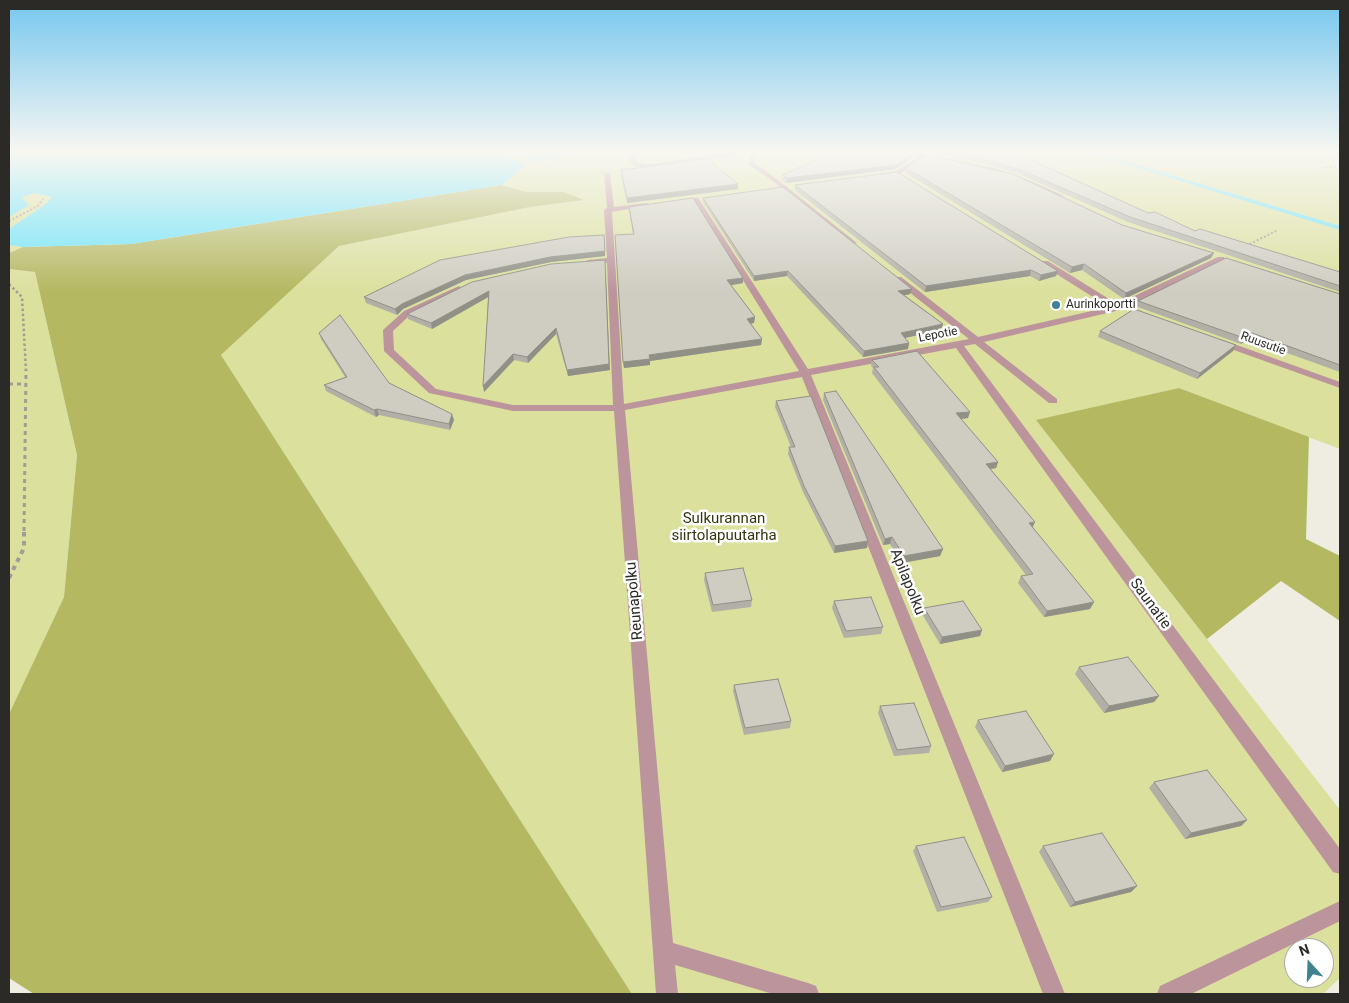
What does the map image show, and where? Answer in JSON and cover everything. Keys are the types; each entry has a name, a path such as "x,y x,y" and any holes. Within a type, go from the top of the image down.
{"lane":[{"name":"Reunapolku","path":"609,198 611,210 608,210 610,260 619,408 667,994"},
{"path":"796,198 861,249"},
{"path":"1063,198 1070,201"},
{"name":"Apilapolku","path":"696,199 806,372 1054,994"},
{"path":"611,210 658,204"},
{"path":"1033,256 1119,307 1140,313"},
{"name":"Lepotie","path":"469,284 407,313 388,330 389,351 433,391 513,408 619,408 975,341 1119,307 1221,259"},
{"path":"581,263 610,260"},
{"path":"891,273 1053,401"},
{"name":"Ruusutie","path":"1213,339 1340,385"},
{"name":"Saunatie","path":"958,344 1340,864"},
{"path":"1168,994 1340,911"},
{"path":"664,951 808,994"}],"path":[{"path":"9,221 38,206 44,199"},
{"path":"1221,259 1278,230"},
{"path":"9,284 22,297 26,384 24,548 9,578"},
{"path":"9,384 26,384"}],"green space":[{"name":"Sulkurannan siirtolapuutarha","path":"9,198 402,198 23,247 9,253"},
{"path":"421,198 579,198 584,200 530,207 339,246 221,355 632,994 34,994 9,978 9,714 64,597 77,455 35,272 9,269 9,253 23,247 131,244"},
{"name":"Sulkurannan siirtolapuutarha","path":"577,198 1340,198 1340,449 1179,388 1037,421 1340,810 1340,978 1334,984 1334,938 1284,938 1284,988 1329,988 1323,994 632,994 221,355 339,246 530,207 582,200"},
{"path":"9,269 35,272 77,455 64,597 9,714"},
{"path":"1179,388 1309,437 1306,539 1340,556 1340,621 1281,581 1207,639 1036,420"}],"water":[{"path":"9,198 22,198 29,205 9,217"},
{"path":"51,198 421,198 131,244 23,247 9,245 9,229 46,204"}],"building":[{"path":"693,198 743,278 727,280 755,317 747,319 762,339 649,355 650,359 623,362 615,235 634,234 629,207"},
{"path":"703,198 797,198 912,289 898,291 943,324 901,333 909,343 864,351 788,271 754,276"},
{"path":"812,198 939,198 1058,271 1041,275 1031,270 926,286"},
{"path":"956,198 1064,198 1122,225 1214,253 1126,293 1084,264 1072,267"},
{"path":"1085,198 1114,198 1148,213 1155,212 1195,231 1200,229 1340,272 1340,286 1130,217"},
{"path":"604,235 605,251 550,257 465,275 395,309 364,297 440,260 569,237"},
{"path":"1226,258 1340,294 1340,365 1252,333 1244,338 1138,301"},
{"path":"605,260 609,364 567,370 556,328 527,357 513,354 483,386 489,291 431,323 407,314 472,282 551,264"},
{"path":"1134,309 1236,345 1200,373 1100,331"},
{"path":"340,315 389,383 452,414 449,424 377,409 374,410 324,385 347,377 319,333"},
{"path":"917,351 970,412 956,413 998,462 986,464 1035,522 1029,523 1094,602 1047,611 1021,576 1033,574 874,367 879,367 872,360"},
{"path":"836,391 943,549 904,556 892,537 885,539 824,393"},
{"path":"811,396 868,541 835,546 804,486 789,447 795,447 776,401"},
{"path":"743,568 752,600 713,605 705,573"},
{"path":"871,597 883,627 846,631 834,601"},
{"path":"963,601 982,630 942,637 924,608"},
{"path":"1128,657 1159,696 1109,706 1079,667"},
{"path":"778,679 791,721 745,728 734,685"},
{"path":"914,703 931,746 897,750 880,706"},
{"path":"1026,711 1054,754 1005,766 978,720"},
{"path":"1207,770 1247,820 1191,833 1154,782"},
{"path":"1102,833 1137,886 1075,902 1043,846"},
{"path":"964,837 992,897 941,907 916,846"}],"waterway":[{"path":"1240,198 1340,228"}],"place":[{"name":"Aurinkoportti","path":"1056,305"}]}
